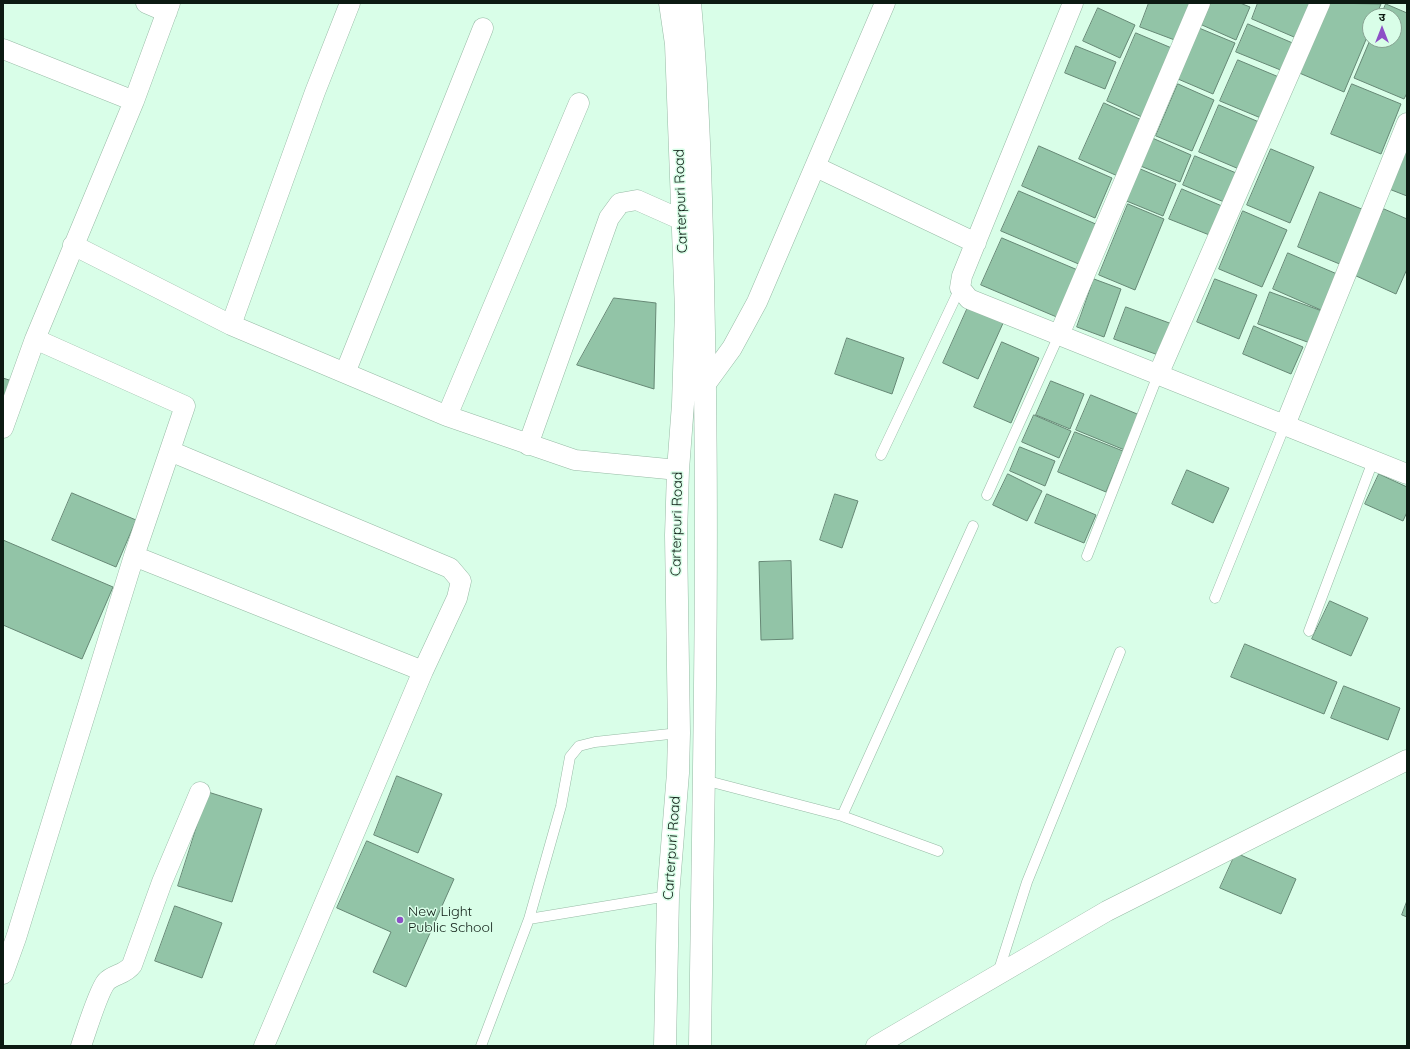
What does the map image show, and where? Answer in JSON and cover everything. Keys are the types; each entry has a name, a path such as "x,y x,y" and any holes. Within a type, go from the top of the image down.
{"main road":[{"name":"Carterpuri Road","path":"665,1046 668,896 678,773 679,733 676,542 686,310 676,44 670,3"},
{"name":"Carterpuri Road","path":"690,3 697,80 701,180 705,385 704,780 700,1046"}],"street":[{"path":"3,428 35,339 134,101 169,7 146,3"},
{"path":"230,325 315,92 350,3"},
{"path":"705,385 732,348 757,302 885,3"},
{"path":"1073,3 962,276 960,288 969,299 1407,474"},
{"path":"1060,335 1200,3"},
{"path":"1158,375 1320,3"},
{"path":"345,373 483,28"},
{"path":"3,49 134,101"},
{"path":"447,416 579,103"},
{"path":"1285,425 1407,123"},
{"path":"816,166 976,243"},
{"path":"528,445 609,218 620,203 637,200 682,220"},
{"path":"73,245 230,325 447,416 575,460 678,470"},
{"path":"3,974 16,938 134,556 185,406 35,339"},
{"path":"170,451 450,568 461,581 457,598 424,671 264,1046"},
{"path":"134,556 424,671"},
{"path":"876,1046 1107,911 1407,760"},
{"path":"80,1046 104,985 112,977 128,970 132,965 162,882 200,792"}],"lane":[{"path":"881,456 960,288"},
{"path":"987,495 1060,335"},
{"path":"1087,556 1158,375"},
{"path":"1215,598 1285,425"},
{"path":"1308,632 1373,461"},
{"path":"842,816 973,526"},
{"path":"997,975 1027,882 1120,652"},
{"path":"481,1046 530,919 561,806 570,757 579,746 594,742 679,733"},
{"path":"704,780 842,816 938,851"},
{"path":"530,919 668,896"}],"building":[{"path":"1149,3 1194,3 1180,42 1140,27"},
{"path":"1211,3 1240,3 1250,7 1236,40 1202,25"},
{"path":"1258,3 1316,3 1301,40 1252,19"},
{"path":"1326,3 1381,4 1379,8 1362,8 1362,48 1344,92 1297,72"},
{"path":"1386,4 1395,8 1384,8"},
{"path":"1098,8 1135,25 1120,58 1083,41"},
{"path":"1402,11 1407,13 1407,93 1404,99 1354,78 1367,48 1402,48"},
{"path":"1248,24 1295,44 1283,71 1236,52"},
{"path":"1199,28 1235,43 1213,94 1178,79"},
{"path":"1136,33 1174,49 1144,118 1107,101"},
{"path":"1076,46 1116,62 1105,89 1065,73"},
{"path":"1238,60 1286,80 1268,121 1220,101"},
{"path":"1178,84 1214,100 1192,151 1156,136"},
{"path":"1352,84 1401,104 1381,154 1331,134"},
{"path":"1104,103 1144,121 1120,177 1079,159"},
{"path":"1219,105 1266,125 1246,172 1199,152"},
{"path":"1150,137 1191,155 1180,182 1138,165"},
{"path":"1039,146 1112,178 1095,218 1022,186"},
{"path":"1271,149 1314,167 1290,223 1247,205"},
{"path":"1407,151 1407,196 1389,189"},
{"path":"1195,156 1241,175 1229,204 1183,185"},
{"path":"1138,168 1176,184 1163,216 1124,200"},
{"path":"1182,189 1229,209 1217,238 1169,219"},
{"path":"1019,191 1098,225 1081,265 1001,231"},
{"path":"1320,192 1369,212 1347,267 1298,247"},
{"path":"1128,204 1164,219 1135,290 1099,275"},
{"path":"1384,209 1407,219 1407,269 1396,294 1354,275"},
{"path":"1243,211 1287,230 1262,287 1219,269"},
{"path":"1002,238 1080,271 1059,318 981,285"},
{"path":"1288,253 1337,274 1321,310 1273,289"},
{"path":"1094,279 1121,289 1104,337 1077,327"},
{"path":"1215,279 1257,295 1239,339 1197,322"},
{"path":"1270,292 1322,311 1310,343 1258,324"},
{"path":"614,298 656,303 654,389 577,365"},
{"path":"969,305 1004,321 978,379 943,363"},
{"path":"1126,307 1172,324 1161,356 1114,339"},
{"path":"1254,326 1303,347 1291,374 1243,354"},
{"path":"847,338 904,358 892,394 835,374"},
{"path":"1002,342 1039,358 1011,423 974,407"},
{"path":"3,378 12,381 3,403"},
{"path":"1051,381 1084,394 1070,429 1036,415"},
{"path":"1091,395 1142,416 1127,451 1076,430"},
{"path":"1034,415 1071,431 1059,458 1022,442"},
{"path":"1075,432 1123,451 1106,492 1058,472"},
{"path":"1020,447 1055,461 1045,486 1010,471"},
{"path":"1187,470 1229,488 1213,523 1172,504"},
{"path":"1008,474 1042,491 1027,521 993,505"},
{"path":"1379,474 1407,487 1407,512 1403,521 1365,504"},
{"path":"72,493 136,520 116,567 52,540"},
{"path":"835,494 858,501 842,548 820,540"},
{"path":"1047,494 1096,515 1084,543 1035,523"},
{"path":"3,540 113,587 82,659 3,625"},
{"path":"791,561 793,639 761,640 759,562"},
{"path":"1330,601 1368,618 1351,656 1312,639"},
{"path":"1245,644 1337,682 1324,714 1231,677"},
{"path":"1344,686 1400,708 1388,740 1331,718"},
{"path":"397,776 442,794 418,853 374,835"},
{"path":"208,792 262,809 232,902 178,886"},
{"name":"New Light Public School","path":"367,841 454,879 406,987 373,972 391,932 337,908"},
{"path":"1236,853 1296,879 1281,914 1220,888"},
{"path":"1407,901 1407,917 1402,915"},
{"path":"175,906 222,923 202,978 155,961"}],"place":[{"name":"New Light Public School","path":"400,920"}]}
